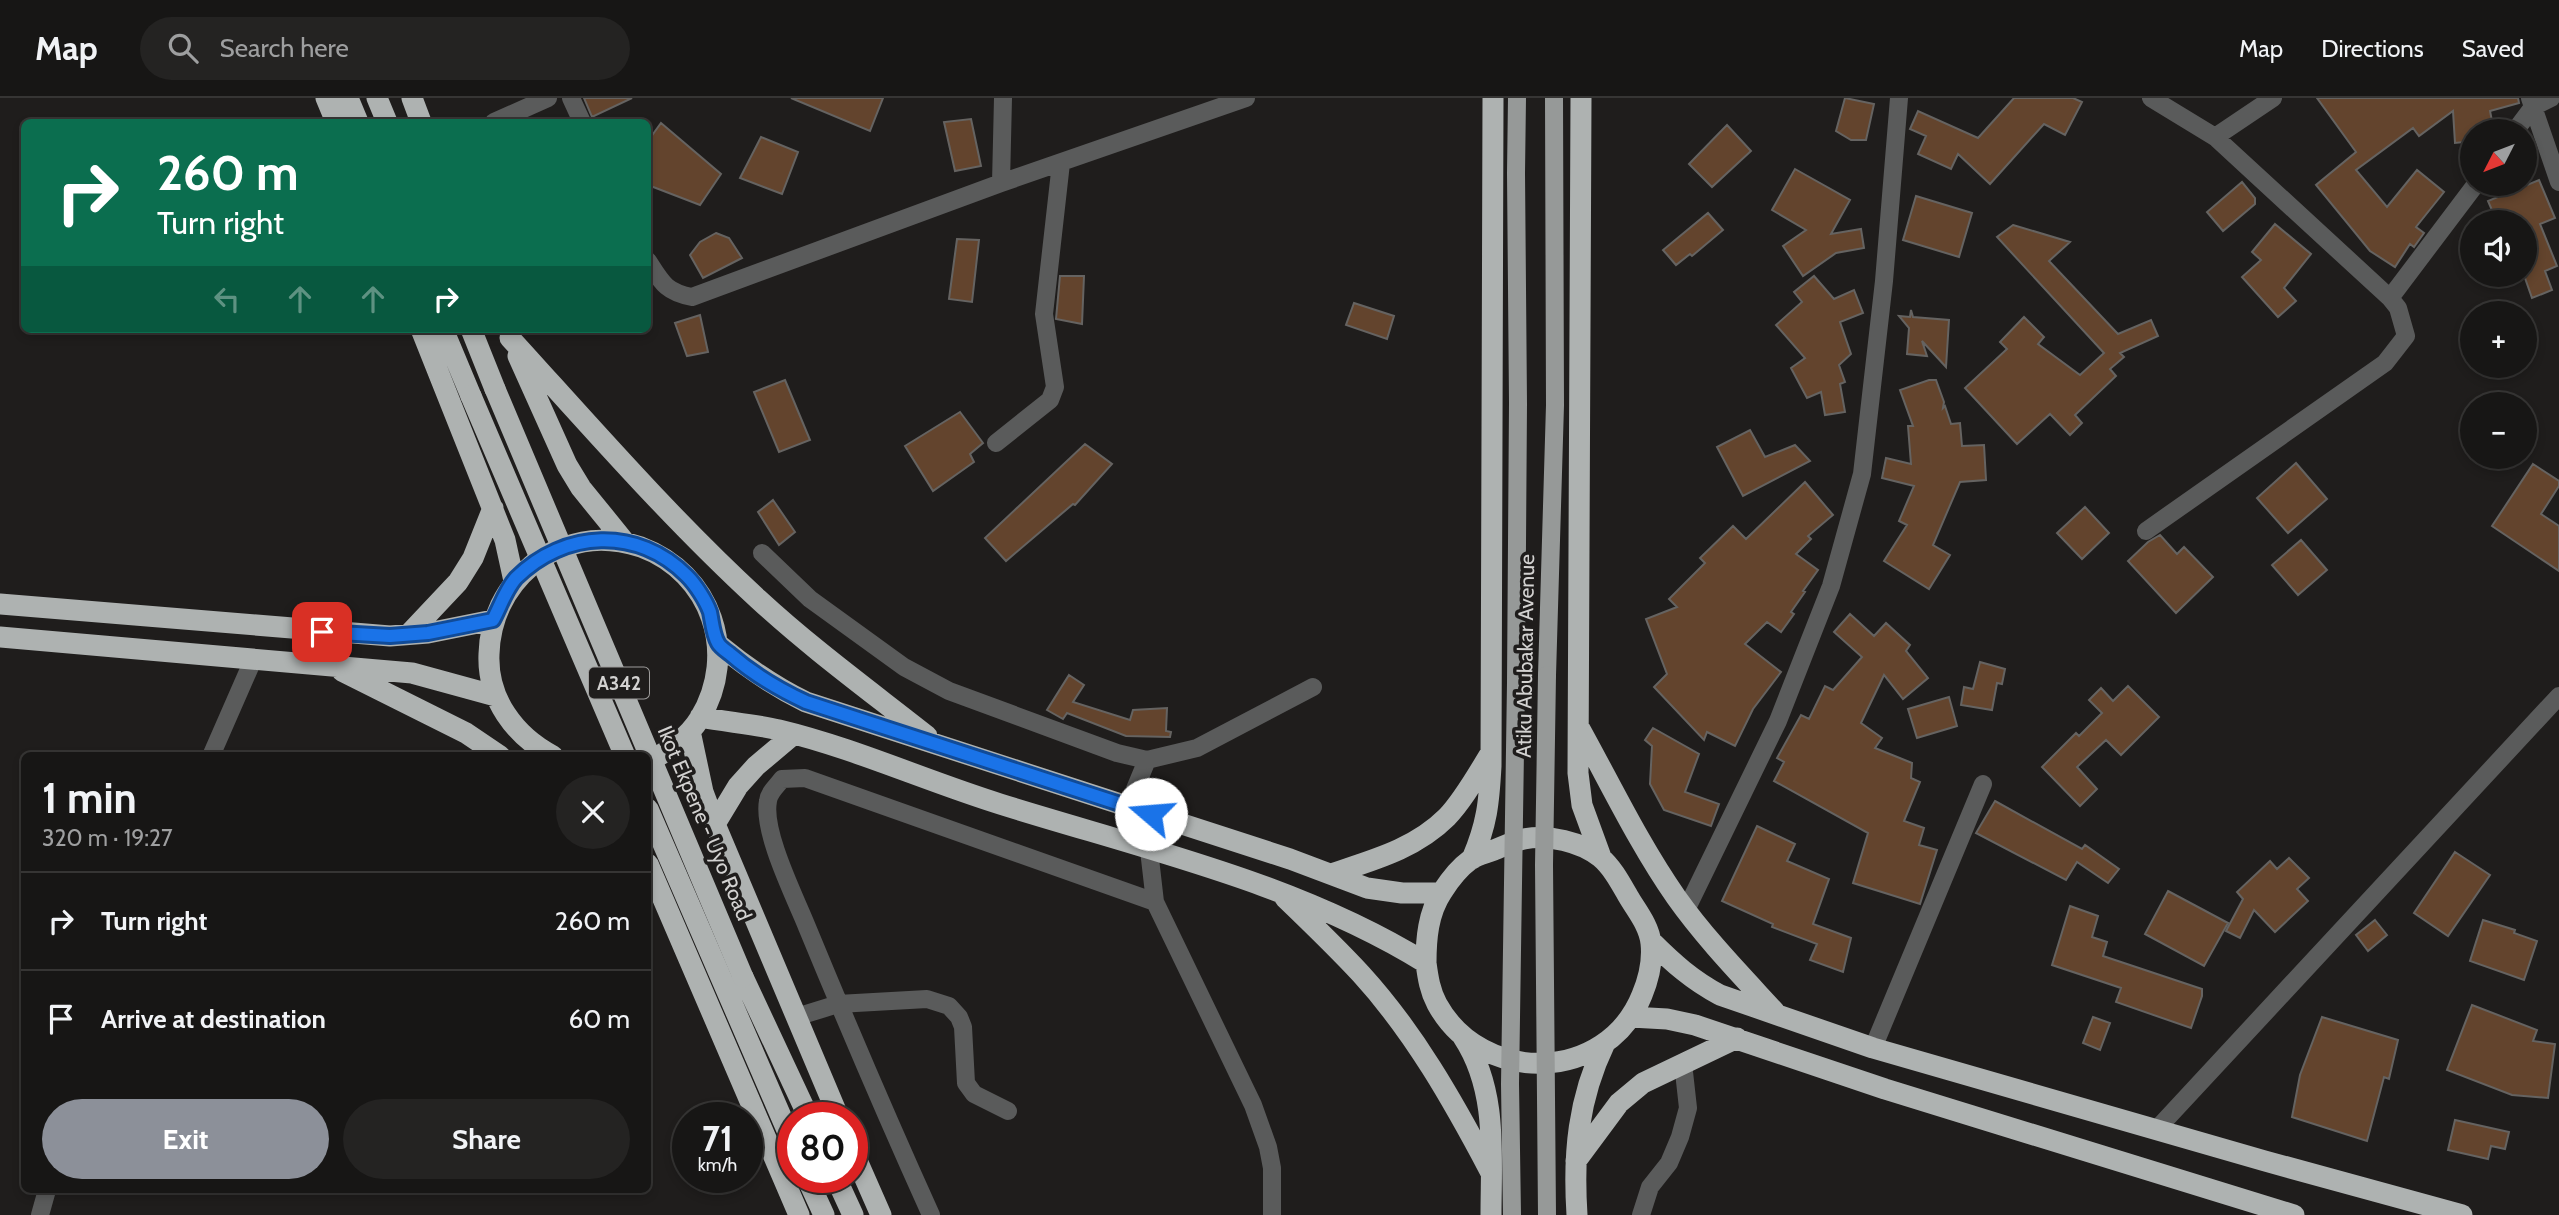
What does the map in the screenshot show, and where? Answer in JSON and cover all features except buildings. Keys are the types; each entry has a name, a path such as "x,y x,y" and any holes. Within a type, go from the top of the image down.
{"highway":[{"path":"326,98 335,119"},
{"path":"348,98 357,119"},
{"path":"377,98 386,119"},
{"path":"411,98 420,119"},
{"path":"1491,1215 1490,1111 1487,1091 1472,1051 1438,1006 1430,988 1426,939 1431,915 1441,893 1472,859 1488,812 1491,752 1493,98"},
{"path":"1458,1031 1490,1053 1526,1063 1564,1061 1583,1055 1605,1043 1631,1017 1648,981 1651,962 1651,941 1642,918 1618,878 1601,857 1582,805 1578,773 1581,98"},
{"path":"423,333 505,540 514,580"},
{"name":"A342","path":"445,333 623,752"},
{"name":"Ikot Ekpene - Uyo Road","path":"473,333 648,752"},
{"path":"508,333 567,465 581,488 624,541"},
{"path":"508,333 656,500 758,599 940,746"},
{"path":"409,634 458,582 473,558 493,508"},
{"path":"545,752 516,729 496,696 489,678 488,659 493,620 514,580 537,560 564,546 594,539 624,541 659,554 688,577 708,608 718,643 716,682 695,724 675,746 651,759"},
{"path":"0,604 390,636 428,633 493,620"},
{"path":"0,637 412,673 496,696"},
{"path":"718,643 745,667 774,687 806,702 1128,806 1367,888 1441,893"},
{"path":"331,666 466,733 494,752"},
{"path":"695,724 777,729 997,803 1248,880 1343,917 1426,963"},
{"path":"695,724 703,792 832,1102"},
{"path":"1578,724 1646,850 1686,910 1776,1013"},
{"path":"715,824 738,786 756,766 794,734"},
{"path":"1331,874 1392,854 1430,831 1456,807 1491,752"},
{"name":"Ikot Ekpene - Uyo Road","path":"651,758 743,976 802,1102"},
{"path":"651,816 777,1108"},
{"path":"1472,859 1524,839 1544,837 1582,847 1601,857"},
{"path":"654,889 799,1215"},
{"path":"1279,892 1362,974 1397,1018 1438,1077 1490,1171"},
{"path":"1651,941 1678,969 1720,995 1873,1048 2462,1215"},
{"path":"1631,1017 1667,1018 1737,1038 1885,1089 2271,1212 2294,1215"},
{"path":"1576,1161 1619,1103 1643,1083 1737,1038"},
{"path":"1577,1215 1576,1161 1582,1106 1588,1082 1605,1043"},
{"path":"868,1185 881,1215"},
{"path":"814,1193 824,1215"},
{"path":"843,1193 853,1215"}],"main road":[{"name":"Atiku Abubakar Avenue","path":"1512,1215 1510,1084 1518,403 1517,98"},
{"name":"Atiku Abubakar Avenue","path":"1547,1215 1544,878 1555,405 1554,98"}],"street":[{"path":"501,119 548,98"},
{"path":"571,98 581,119"},
{"path":"1001,183 1003,98"},
{"path":"651,266 662,284 675,294 692,297 1001,183 1246,98"},
{"path":"1686,910 1778,721 1831,586 1861,474 1884,281 1899,98"},
{"path":"2146,531 2385,363 2406,336 2398,308 2390,298 2215,137 2151,98"},
{"path":"2215,137 2273,98"},
{"path":"2522,119 2532,103 2552,98"},
{"path":"2532,103 2559,182"},
{"path":"996,443 1050,400 1055,387 1044,314 1060,163"},
{"path":"2390,298 2467,196"},
{"path":"762,553 810,599 904,667 938,685 1117,753 1147,760 1197,748 1313,687"},
{"path":"213,752 253,660"},
{"path":"2156,1130 2559,696"},
{"path":"1128,806 1147,760"},
{"path":"932,1215 858,1054 782,867 770,829 768,800 772,791 782,779 806,778 1155,902"},
{"path":"1873,1048 1983,785"},
{"path":"1149,850 1155,902 1253,1105 1268,1147 1272,1168 1272,1215"},
{"path":"796,1017 838,1004 927,999 949,1006 959,1017 963,1027 966,1083 974,1094 1008,1111"},
{"path":"1641,1215 1650,1187 1668,1163 1680,1137 1688,1108 1682,1063"},
{"path":"40,1215 46,1193"}],"route":[{"path":"322,632 390,636 428,633 493,620 514,580 537,560 564,546 594,539 624,541 659,554 688,577 708,608 718,643 745,667 774,687 806,702 1151,814"}]}
